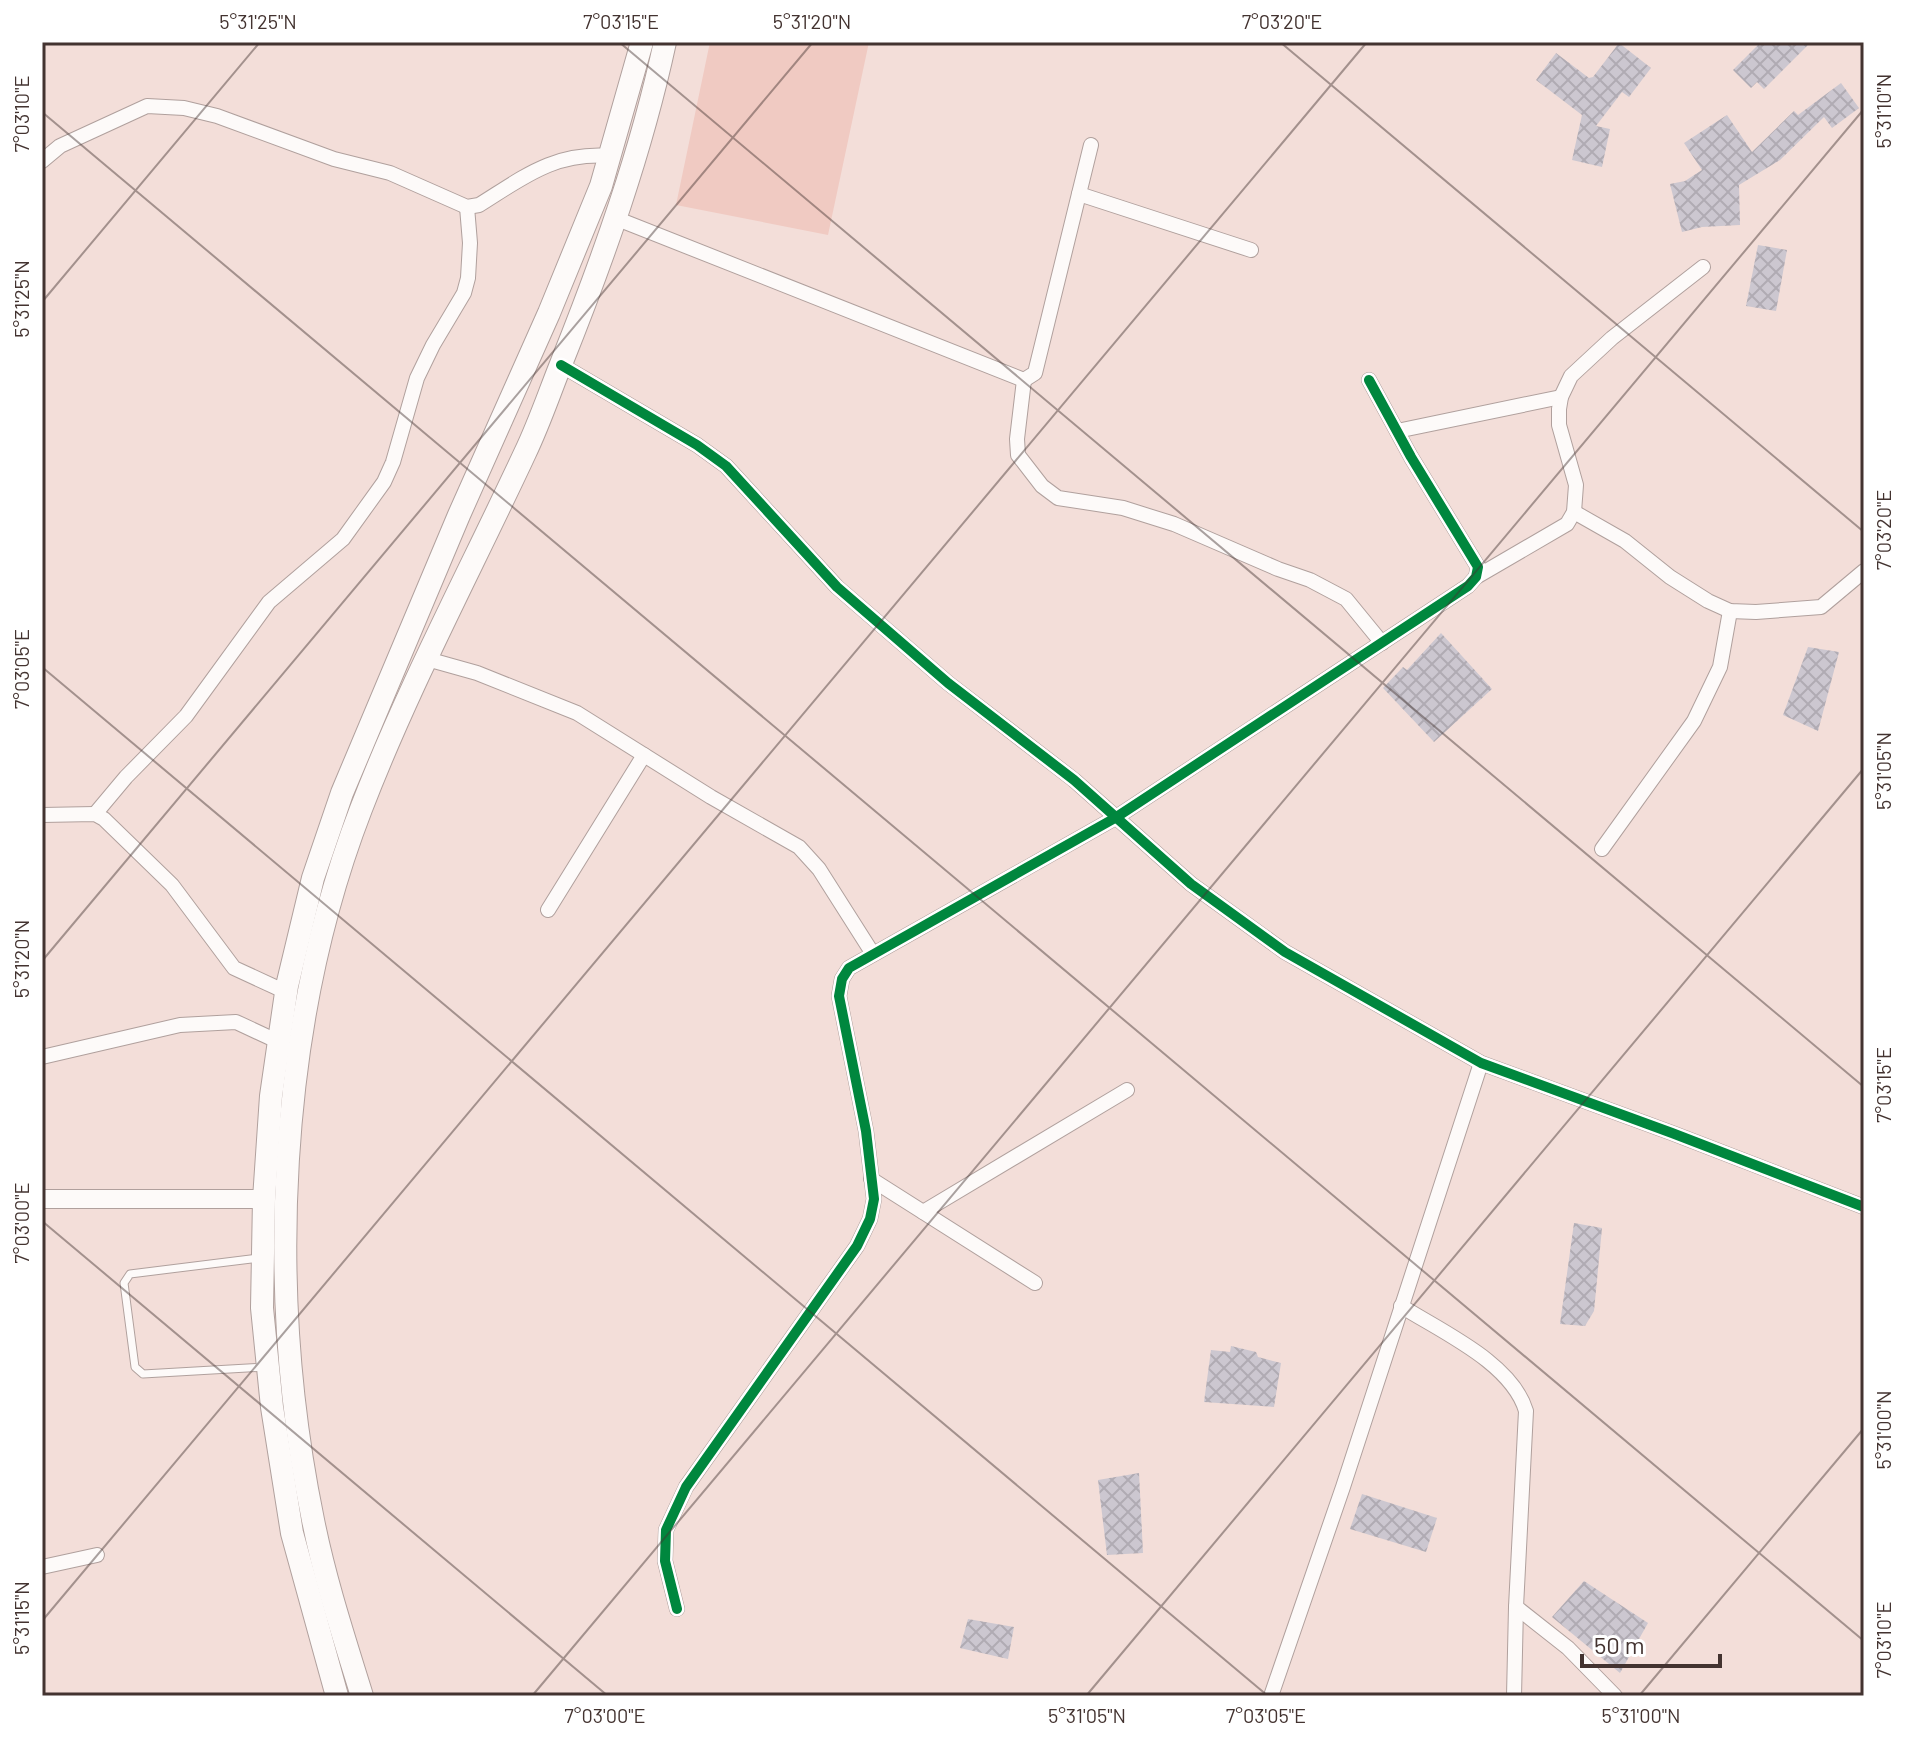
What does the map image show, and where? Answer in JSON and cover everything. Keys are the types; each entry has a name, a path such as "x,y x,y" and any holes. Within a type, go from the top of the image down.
{"main road":[{"path":"337,1696 292,1533 272,1407 262,1308 264,1199 271,1096 286,992 313,878 342,793 453,529 549,313 610,156 642,42"},
{"path":"362,1696 327,1581 312,1518 296,1412 287,1311 286,1194 310,983 321,937 361,810 427,659 528,448 603,261 644,128 665,42"}],"street":[{"path":"42,161 60,146 147,106 184,108 217,116 334,159 390,173 467,207 479,205 544,165 573,156 610,156"},
{"path":"1024,380 1035,373 1091,145"},
{"path":"1079,194 1251,250"},
{"path":"95,814 126,777 186,716 269,602 343,539 384,482 393,462 417,378 464,293 470,243 467,207"},
{"path":"615,218 1024,380"},
{"path":"677,1609 665,1561 666,1530 686,1487 857,1246 870,1219 874,1199 866,1131 839,996 842,979 849,968 1115,818 1468,586 1476,577 1567,524 1574,512 1576,485 1559,425 1561,397 1571,376 1612,338 1703,267"},
{"path":"561,365 697,445 726,466 837,587 948,683 1074,780 1191,884 1285,952 1481,1063 1864,1207"},
{"path":"1024,380 1018,455 1042,486 1058,498 1123,508 1174,524 1310,580 1346,599 1382,643"},
{"path":"1369,380 1478,567 1476,577"},
{"path":"1397,431 1561,397"},
{"path":"1574,512 1625,541 1670,577 1730,611 1821,607 1864,571"},
{"path":"1602,849 1694,721 1720,667 1730,611"},
{"path":"427,659 477,673 577,713 799,847 819,869 873,954"},
{"path":"548,910 644,755"},
{"path":"42,815 95,814 121,833 172,885 234,968 286,992"},
{"path":"42,1057 194,1024 236,1022 279,1042"},
{"path":"1271,1696 1343,1487 1481,1063"},
{"path":"923,1212 1127,1090"},
{"path":"871,1179 1035,1283"},
{"path":"42,1199 264,1199"},
{"path":"1401,1306 1481,1356 1521,1394 1526,1411 1514,1696"},
{"path":"42,1567 97,1555"},
{"path":"1516,1607 1568,1648 1615,1696"}],"lane":[{"path":"263,1258 130,1274 124,1283 138,1372 268,1367"}],"shaded area":[{"path":"710,42 869,42 828,235 676,205"}],"building":[{"path":"1761,42 1811,42 1764,89 1757,82 1751,88 1733,70"},
{"path":"1619,43 1651,68 1629,97 1622,92 1596,126 1610,129 1602,167 1572,160 1582,115 1536,80 1556,53 1589,78 1593,77"},
{"path":"1841,83 1859,108 1832,128 1824,117 1780,160 1739,185 1740,225 1702,227 1682,232 1670,184 1685,181 1702,170 1684,143 1727,115 1752,152 1794,111 1798,115"},
{"path":"1758,245 1787,250 1776,311 1746,306"},
{"path":"1441,633 1492,689 1434,742 1383,688 1403,667 1407,670"},
{"path":"1808,647 1839,652 1818,731 1783,715"},
{"path":"1574,1223 1602,1228 1594,1311 1585,1326 1560,1324"},
{"path":"1231,1346 1281,1363 1274,1407 1204,1402 1211,1350 1230,1352"},
{"path":"1139,1473 1143,1553 1107,1555 1098,1480"},
{"path":"1362,1494 1437,1518 1426,1552 1350,1529"},
{"path":"1584,1581 1648,1623 1620,1673 1552,1617"},
{"path":"968,1619 1014,1627 1008,1659 960,1648"}],"cycle path":[{"path":"561,365 697,445 726,466 837,587 948,683 1074,780 1191,884 1285,952 1481,1063 1864,1207"},
{"path":"677,1609 665,1561 666,1530 686,1487 857,1246 870,1219 874,1199 866,1131 839,996 842,979 849,968 1115,818 1468,586 1476,577 1478,567 1411,457 1369,380"}]}
